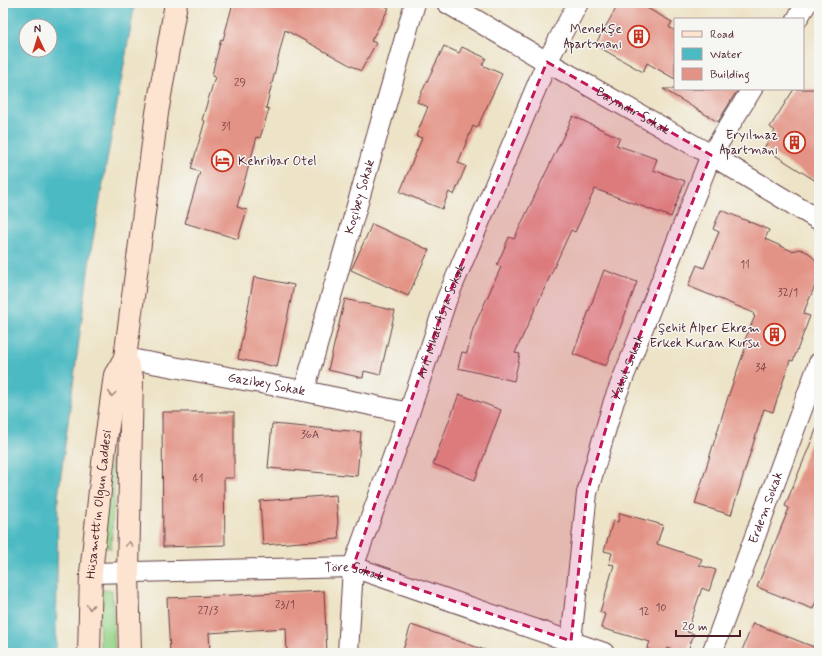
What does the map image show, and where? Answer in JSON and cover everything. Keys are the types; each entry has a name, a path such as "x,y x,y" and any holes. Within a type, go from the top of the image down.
{"street":[{"name":"Hüsamettin Olgun Caddesi","path":"88,653 91,573 104,454 115,375 124,358 156,113 176,3"},
{"name":"Hüsamettin Olgun Caddesi","path":"156,113 190,3"},
{"name":"Koçibey Sokak","path":"304,391 415,3"},
{"name":"Bayındır Sokak","path":"447,3 547,62 711,155 819,220"},
{"name":"Arif Nihat Asya Sokak","path":"348,653 353,567 409,413 446,300 547,62 578,3"},
{"path":"798,18 807,3"},
{"name":"Yakut Sokak","path":"571,642 587,493 612,408 711,155 751,90"},
{"name":"Hüsamettin Olgun Caddesi","path":"124,358 132,377 128,573 130,653"},
{"name":"Gazibey Sokak","path":"124,358 304,391 409,413"},
{"name":"Erdem Sokak","path":"712,653 819,363"},
{"name":"Töre Sokak","path":"91,573 353,567 604,653"}],"highlighted area":[{"path":"547,62 711,155 614,401 587,493 571,641 353,567 446,301"}],"green space":[{"path":"120,387 111,548 100,547"},
{"path":"99,590 112,590 115,653 100,653"}],"water":[{"path":"3,3 135,3 91,250 58,497 56,653 3,653"}],"building":[{"path":"233,3 379,3 389,8 371,41 376,43 361,71 285,30 266,108 269,109 260,138 257,137 237,207 247,210 238,239 185,223 200,172 191,169 205,121 202,120 215,77 212,76 214,66"},
{"name":"Menekşe Apartmanı","path":"619,3 638,3 672,22 669,27 674,30 674,78 647,63 643,72 595,45"},
{"path":"444,46 459,53 462,47 486,58 482,65 502,74 477,128 473,126 458,163 466,166 454,195 449,192 442,209 400,192 422,138 416,136 428,107 417,102"},
{"path":"663,89 737,90 718,122"},
{"path":"819,89 819,183 764,148 775,131 770,127 793,90"},
{"path":"573,116 620,138 616,145 657,159 653,170 685,181 671,217 595,189 575,232 571,230 515,353 520,354 514,381 458,368 462,352 467,353 473,329 501,267 497,265 509,237 514,239"},
{"path":"721,210 769,230 765,239 792,251 800,249 809,253 819,264 819,276 803,314 810,316 793,361 790,360 773,412 764,409 731,515 695,504 728,397 747,343 744,342 755,316 753,315 754,313 688,286 697,265 704,268 719,232 713,229"},
{"path":"372,224 429,250 408,296 351,270"},
{"path":"604,270 637,282 606,366 573,354"},
{"path":"254,277 294,285 277,367 238,359"},
{"path":"345,299 395,311 380,375 364,371 363,378 328,370"},
{"path":"459,394 501,410 475,480 433,464"},
{"path":"162,412 234,412 234,478 224,478 225,545 163,547"},
{"path":"272,424 361,432 357,476 268,468"},
{"path":"818,425 819,593 813,609 757,587 789,508 785,506"},
{"path":"336,495 339,539 263,545 260,501"},
{"path":"620,513 663,525 657,544 702,559 699,565 716,570 709,591 702,588 687,632 694,634 687,653 682,653 667,648 665,653 660,653 647,649 650,642 601,628 605,614 600,612 614,565 609,564 612,553 604,551 613,521 618,522"},
{"path":"324,591 327,653 287,653 286,628 209,633 210,653 170,653 167,598"},
{"path":"753,623 819,649 819,653 741,653"},
{"path":"411,625 485,650 485,653 402,653"}],"place":[{"name":"Menekşe Apartmanı","path":"638,36"},
{"name":"Eryılmaz Apartmanı","path":"794,142"},
{"name":"Kehribar Otel","path":"222,161"},
{"name":"Şehit Alper Ekrem Erkek Kuran Kursu","path":"775,335"}]}
